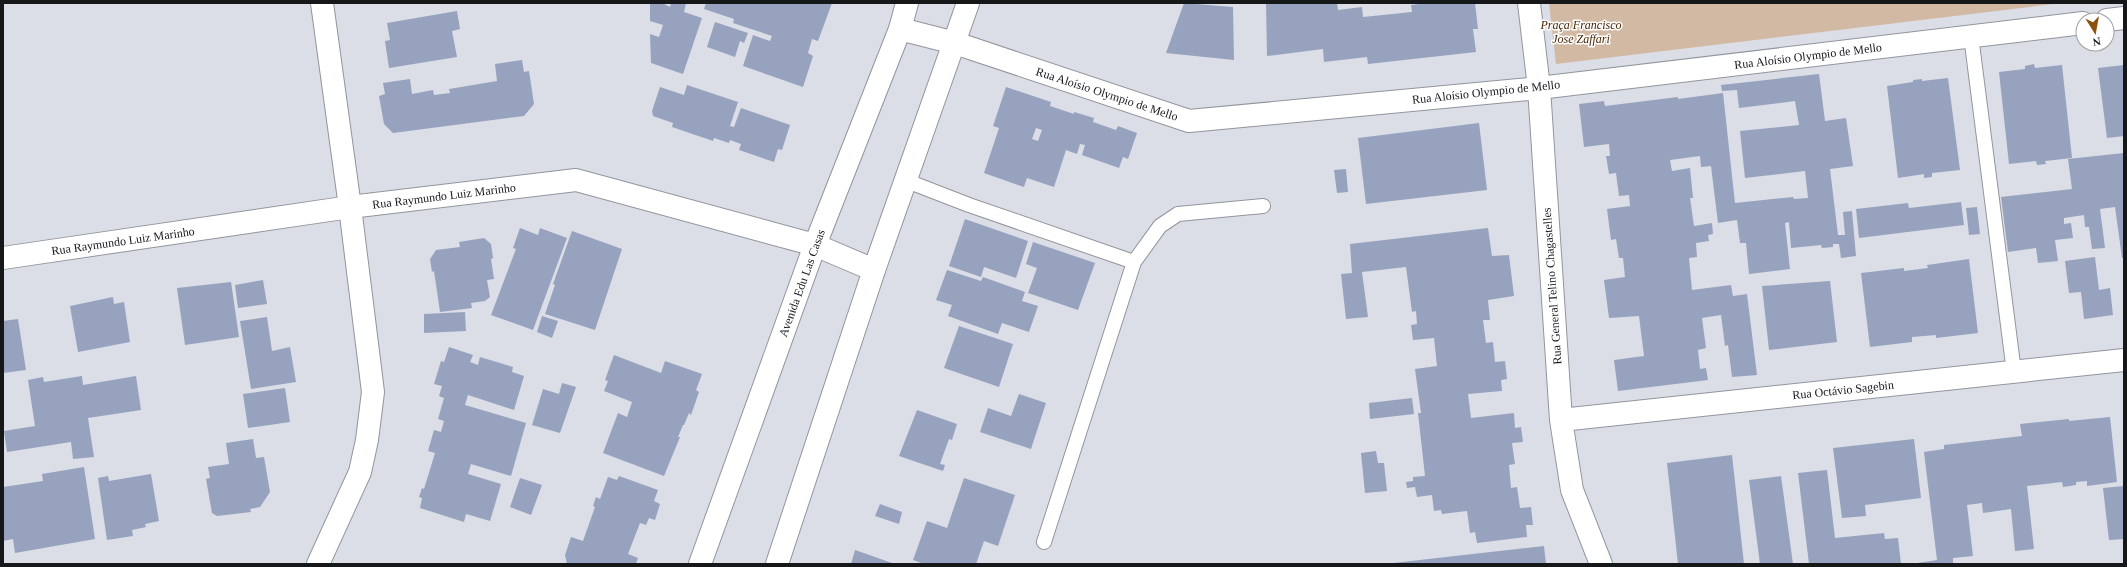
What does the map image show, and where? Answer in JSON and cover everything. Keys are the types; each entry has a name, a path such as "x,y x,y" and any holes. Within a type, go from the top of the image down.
{"street":[{"path":"318,564 360,472 367,440 373,392 350,207 322,3"},
{"name":"Avenida Edu Las Casas","path":"700,564 815,245 900,29 907,3"},
{"path":"777,564 874,270 968,3"},
{"name":"Rua General Telino Chagastelles","path":"1529,3 1539,88 1561,420 1572,490 1601,564"},
{"name":"Rua Aloísio Olympio de Mello","path":"900,29 954,44 1189,121 1539,88 2075,24"},
{"name":"Rua Raymundo Luiz Marinho","path":"3,258 350,207 576,180 815,245 874,270"},
{"name":"Rua Octávio Sagebin","path":"1561,420 2124,360"}],"lane":[{"path":"1971,36 2014,372"},
{"path":"906,181 969,205 1134,262"},
{"path":"1044,542 1134,262 1160,226 1178,214 1263,206"}],"green space":[{"name":"Praça Francisco Jose Zaffari","path":"1549,3 2062,3 1556,64"}],"building":[{"path":"650,3 662,3 670,7 671,3 686,3 684,12 702,18 683,74 651,63 650,34 659,37 663,25 650,21"},
{"path":"706,3 832,3 818,41 812,39 808,53 813,56 803,87 743,66 753,35 770,41 772,36 733,23 734,19 704,9"},
{"path":"1184,3 1233,7 1234,60 1166,53"},
{"path":"1266,3 1337,3 1338,10 1362,7 1363,17 1412,12 1411,5 1427,3 1475,3 1478,29 1473,29 1476,52 1368,64 1367,57 1324,62 1323,49 1267,56"},
{"path":"457,11 460,29 452,31 457,57 389,68 385,41 390,40 387,23"},
{"path":"715,22 748,33 744,43 740,41 735,57 707,47"},
{"path":"522,60 524,72 529,71 534,104 524,116 393,133 384,124 379,96 385,94 383,83 410,79 412,94 433,90 434,95 450,93 449,89 497,81 495,64"},
{"path":"2034,64 2035,68 2062,65 2072,158 2045,161 2046,164 2037,165 2036,161 2009,164 1999,72 2025,69 2025,66"},
{"path":"2124,65 2124,136 2107,138 2098,68"},
{"path":"1819,74 1825,121 1846,118 1853,166 1830,169 1838,235 1845,235 1843,212 1852,211 1856,256 1841,258 1839,244 1833,244 1833,247 1822,248 1821,245 1791,248 1789,222 1785,223 1790,269 1749,274 1746,243 1740,243 1737,220 1718,223 1711,166 1701,167 1700,156 1670,160 1672,171 1690,168 1693,198 1690,198 1694,226 1712,223 1713,234 1708,235 1709,241 1696,243 1697,257 1689,258 1692,290 1731,285 1733,296 1747,294 1757,375 1732,377 1728,345 1725,346 1721,315 1702,318 1706,348 1698,350 1700,369 1706,368 1708,380 1618,391 1614,360 1644,356 1639,316 1609,318 1604,280 1625,277 1623,258 1619,258 1616,239 1611,240 1607,209 1630,206 1629,195 1619,196 1616,173 1609,174 1606,156 1610,156 1609,144 1584,147 1579,104 1604,101 1605,106 1723,93 1735,203 1793,197 1794,199 1808,198 1805,171 1745,178 1740,131 1799,125 1795,101 1739,108 1737,90 1722,91 1721,85"},
{"path":"1948,78 1960,170 1932,173 1932,177 1924,178 1924,174 1898,178 1887,86 1913,82 1913,80 1922,79 1922,81"},
{"path":"687,85 738,102 730,126 734,127 741,108 790,125 782,150 778,149 774,162 739,150 741,144 730,140 729,143 714,138 713,141 672,127 673,123 653,116 652,111 660,87 684,95"},
{"path":"1006,87 1051,102 1050,106 1074,114 1074,112 1094,118 1093,122 1116,130 1118,126 1137,133 1128,159 1123,157 1119,168 1082,155 1085,145 1080,144 1077,154 1066,150 1054,187 1027,178 1024,187 984,173 999,128 993,126","holes":["1036,128 1042,130 1038,141 1032,139"]},
{"path":"1479,123 1487,190 1366,204 1358,138"},
{"path":"2124,153 2124,258 2122,258 2115,207 2100,209 2105,248 2092,249 2089,227 2085,227 2084,215 2064,218 2064,224 2071,223 2073,238 2055,240 2058,261 2038,263 2036,248 2008,252 2001,197 2072,189 2068,159"},
{"path":"1346,169 1348,192 1337,193 1334,170"},
{"path":"1961,202 1964,225 1859,238 1856,209 1908,203 1909,208"},
{"path":"1977,207 1980,234 1969,235 1966,208"},
{"path":"965,219 1028,241 1016,278 984,267 981,277 949,266"},
{"path":"520,228 538,235 540,228 567,238 533,330 491,315 516,249 513,248"},
{"path":"1488,228 1492,256 1509,255 1514,296 1488,300 1490,320 1483,320 1486,343 1493,342 1495,362 1505,361 1507,379 1501,380 1502,391 1468,394 1471,418 1514,413 1515,428 1521,427 1523,442 1512,443 1515,464 1509,465 1511,488 1517,487 1520,508 1531,507 1533,525 1526,525 1527,537 1477,543 1475,532 1470,533 1467,511 1442,514 1441,510 1434,511 1432,495 1417,497 1415,487 1407,488 1406,482 1413,481 1413,477 1425,476 1418,413 1421,413 1415,369 1437,366 1434,338 1413,340 1411,325 1417,324 1416,311 1412,312 1406,267 1362,272 1368,317 1346,319 1341,274 1352,273 1350,244"},
{"path":"572,231 622,249 595,330 545,314 555,285 553,284"},
{"path":"484,238 491,244 493,258 491,259 494,279 487,280 490,297 485,301 471,303 472,308 440,312 434,271 432,272 430,259 436,250 460,247 459,242"},
{"path":"1033,242 1095,263 1078,310 1028,293 1037,268 1026,264"},
{"path":"2095,257 2099,290 2110,288 2113,315 2084,319 2081,292 2069,293 2065,261"},
{"path":"1969,259 1978,333 1936,338 1936,335 1912,337 1912,342 1870,347 1861,273 1904,268 1904,271 1928,268 1927,265"},
{"path":"947,270 981,281 983,277 1025,292 1022,301 1038,306 1029,332 1002,323 998,334 948,316 952,305 936,300"},
{"path":"263,280 267,304 238,308 235,285"},
{"path":"1830,281 1837,342 1769,350 1762,286"},
{"path":"231,282 239,337 185,345 177,288"},
{"path":"113,297 114,304 124,302 130,342 78,352 70,306"},
{"path":"465,312 466,331 424,333 424,314"},
{"path":"542,316 558,321 552,338 537,332"},
{"path":"267,317 272,351 290,347 296,382 251,389 240,321"},
{"path":"18,319 26,370 3,373 3,321"},
{"path":"959,326 1013,344 999,387 944,368"},
{"path":"449,347 473,355 470,362 478,365 480,357 513,367 512,372 524,376 514,410 468,395 465,405 526,423 511,476 471,464 468,474 501,484 490,521 466,514 464,522 420,508 422,498 419,497 422,488 424,489 435,453 428,451 434,430 441,432 444,421 438,419 444,398 439,396 442,386 434,384 441,361 444,362"},
{"path":"614,355 661,373 665,361 702,374 696,390 699,392 691,415 689,413 683,425 678,437 680,437 664,476 603,453 618,413 627,417 632,402 604,391 608,381 605,380"},
{"path":"82,376 83,385 136,376 141,410 88,418 94,457 73,459 71,442 7,452 4,431 35,426 28,380 43,377 44,382"},
{"path":"562,383 576,387 560,433 532,425 543,389 559,394"},
{"path":"285,388 290,422 248,428 243,394"},
{"path":"1019,394 1046,403 1031,449 980,432 988,408 1011,416"},
{"path":"1412,398 1414,414 1370,419 1369,403"},
{"path":"917,410 957,424 952,440 949,439 940,464 945,465 943,471 899,456"},
{"path":"2110,417 2117,482 2087,486 2087,481 2076,482 2076,485 2063,487 2062,482 2027,486 2034,549 2015,551 2011,509 1983,513 1982,503 1967,505 1973,556 1953,558 1953,564 1911,564 1937,560 1924,452 1944,449 1944,445 2022,436 2020,424"},
{"path":"253,439 256,458 264,457 270,492 260,507 250,509 251,512 217,516 212,513 206,479 210,478 208,467 229,464 226,443"},
{"path":"1914,439 1921,498 1865,505 1866,516 1842,518 1833,448"},
{"path":"1376,451 1378,463 1384,463 1387,491 1365,493 1361,453"},
{"path":"1732,455 1744,564 1678,564 1667,463"},
{"path":"84,467 95,539 15,553 13,539 3,541 3,487 43,481 42,474"},
{"path":"1827,470 1835,538 1884,533 1885,539 1898,538 1901,564 1809,564 1798,473"},
{"path":"151,474 159,521 145,524 146,527 132,530 133,536 107,540 98,478 108,476 109,481"},
{"path":"619,476 658,490 654,501 660,504 655,520 649,518 646,525 640,523 628,554 638,558 636,564 567,564 565,555 571,537 583,541 595,507 593,506 596,497 600,499 608,477 617,480"},
{"path":"1781,476 1793,564 1760,564 1749,480"},
{"path":"520,478 542,485 531,515 510,507"},
{"path":"964,478 1015,495 998,546 984,541 976,564 924,564 913,560 927,521 947,528"},
{"path":"2124,486 2124,539 2109,540 2103,488"},
{"path":"880,504 902,512 899,524 875,516"},
{"path":"1544,546 1546,564 1393,564 1393,563"},
{"path":"855,550 895,564 851,564"}]}
